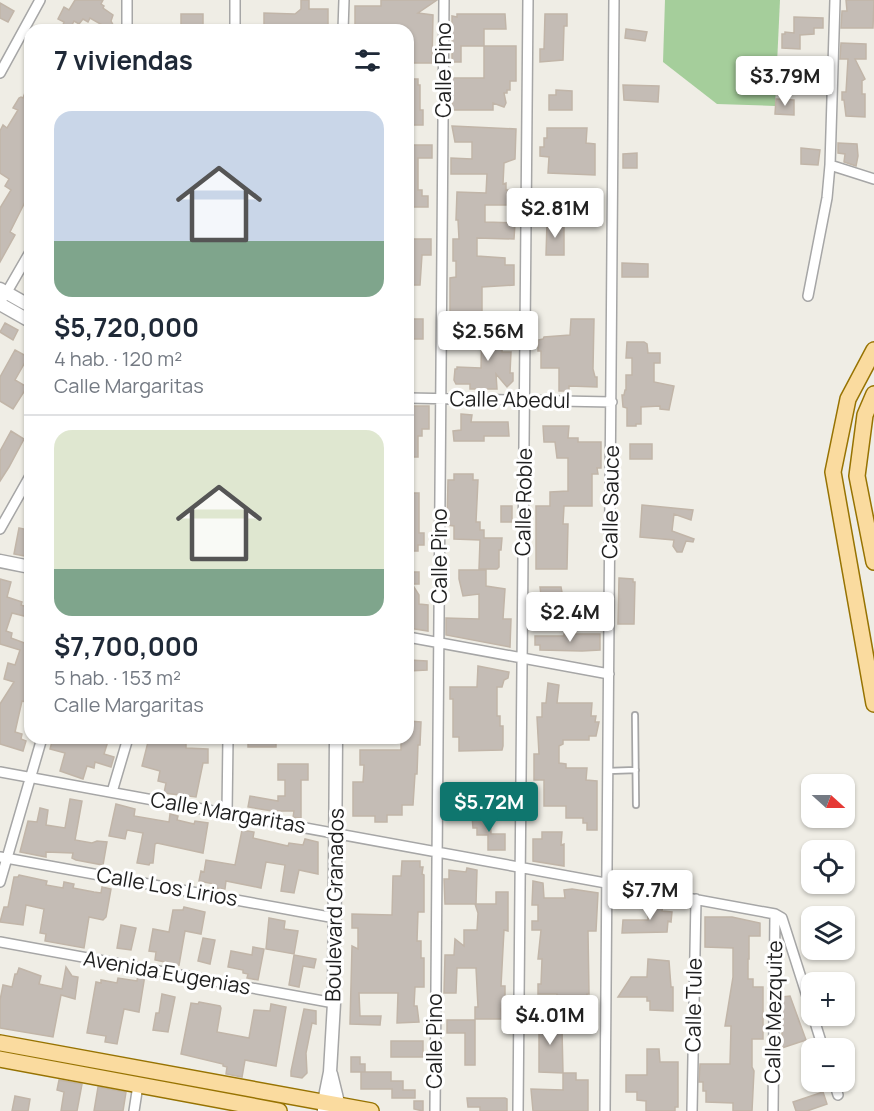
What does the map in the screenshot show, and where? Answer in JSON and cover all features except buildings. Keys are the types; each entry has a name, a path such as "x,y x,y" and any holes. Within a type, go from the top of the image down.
{"main road":[{"path":"874,350 848,399 833,472 874,704"},
{"path":"874,394 865,415 857,476 874,562"},
{"path":"0,1043 324,1107 371,1111"},
{"path":"0,1059 279,1111"}],"street":[{"path":"27,24 40,0"},
{"path":"127,24 128,0"},
{"path":"235,0 235,24"},
{"path":"343,24 344,0"},
{"name":"Calle Pino","path":"435,1111 444,0"},
{"name":"Calle Roble","path":"518,1111 528,0"},
{"name":"Calle Sauce","path":"605,1111 615,0"},
{"path":"808,297 827,198 830,165 835,0"},
{"path":"0,73 24,29"},
{"path":"830,165 874,179"},
{"path":"24,261 3,291 0,304 24,318"},
{"path":"3,291 24,303"},
{"name":"Calle Abedul","path":"414,398 612,402"},
{"path":"0,529 24,487"},
{"path":"0,561 24,566"},
{"path":"414,638 609,674"},
{"path":"0,882 3,857 40,744"},
{"path":"112,792 126,744"},
{"path":"227,813 228,744"},
{"name":"Boulevard Granados","path":"324,1107 330,1072 334,1003 336,744"},
{"name":"Calle Margaritas","path":"0,772 775,914"},
{"name":"Calle Los Lirios","path":"3,857 335,918"},
{"name":"Calle Tule","path":"692,1111 696,899"},
{"path":"775,914 782,918 801,979"},
{"name":"Calle Mezquite","path":"772,1111 775,914"},
{"name":"Avenida Eugenias","path":"0,942 334,1003"},
{"name":"Boulevard Granados","path":"330,1072 340,1108"},
{"path":"134,1111 138,1085"}],"lane":[{"path":"635,715 636,805"},
{"path":"608,771 636,770"}],"green space":[{"path":"665,0 780,0 775,106 717,104 663,62"}]}
